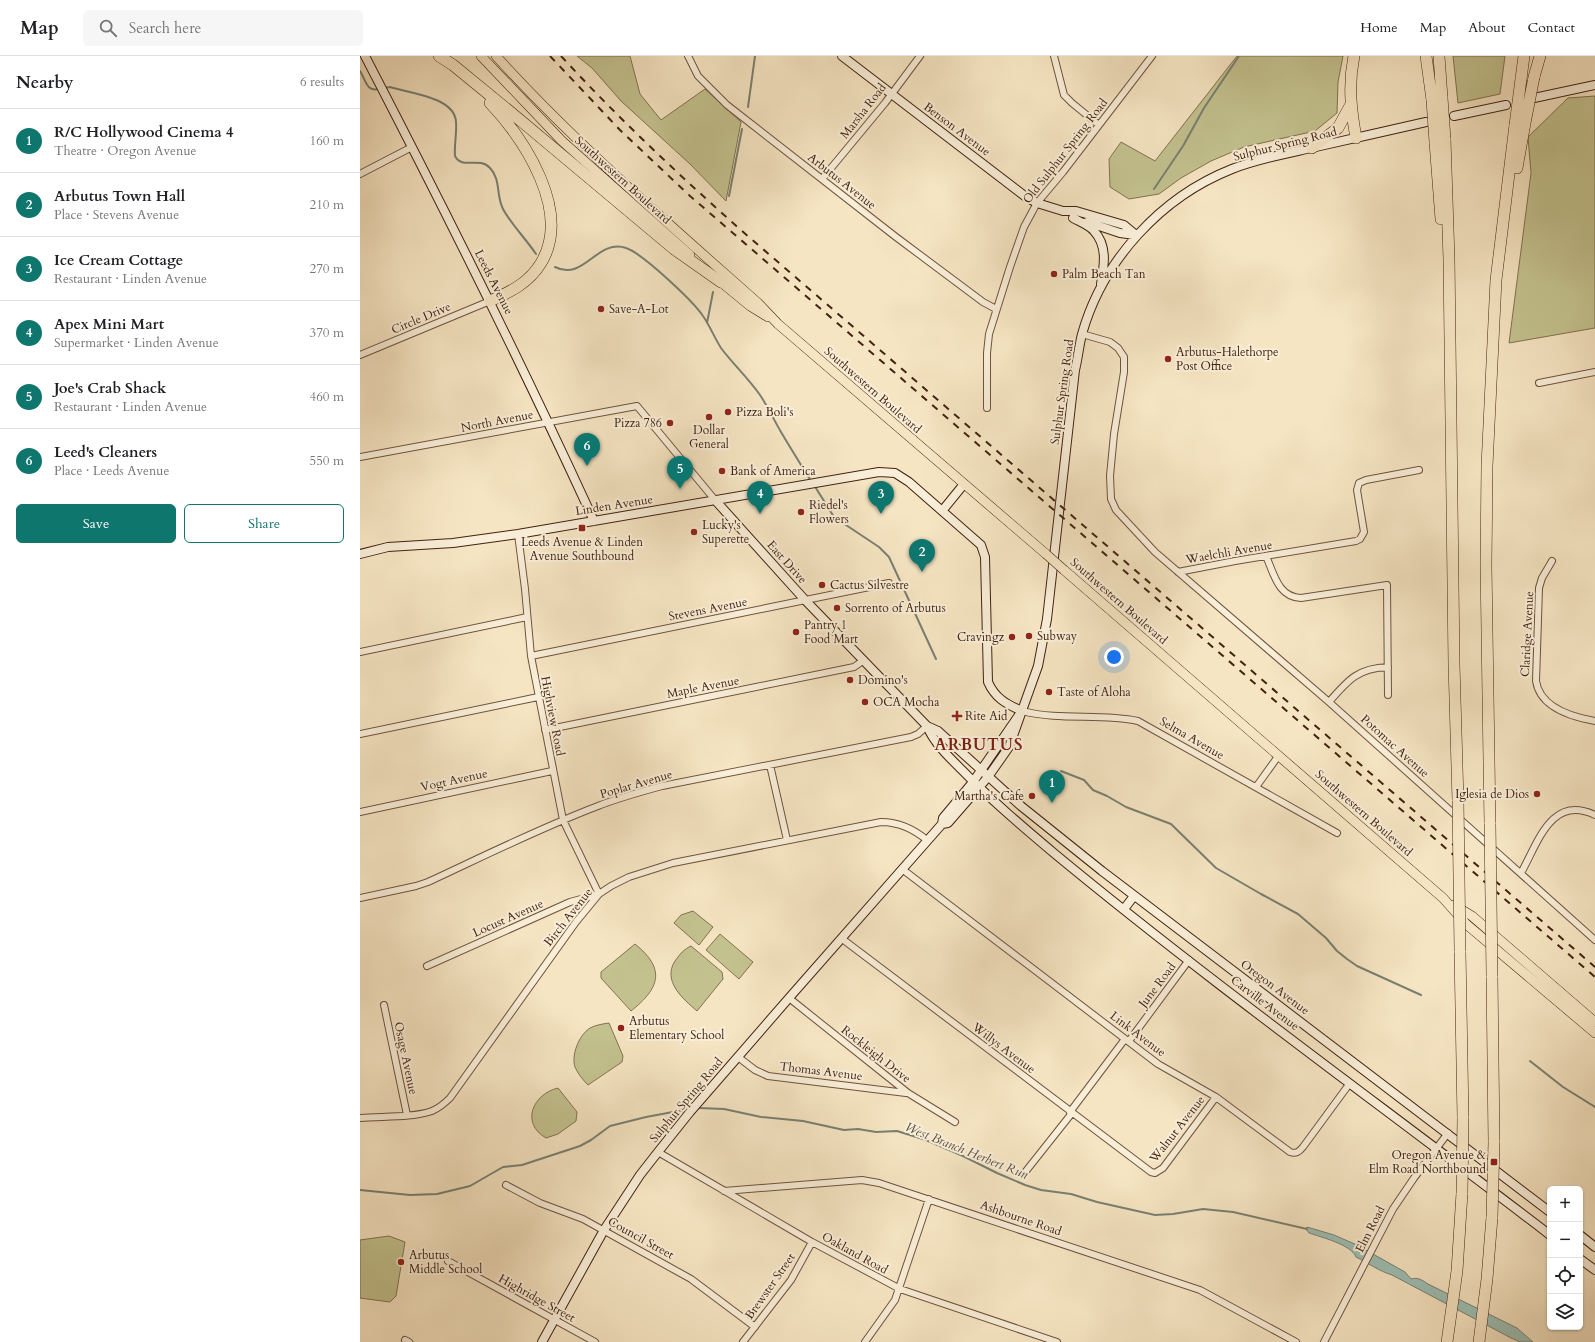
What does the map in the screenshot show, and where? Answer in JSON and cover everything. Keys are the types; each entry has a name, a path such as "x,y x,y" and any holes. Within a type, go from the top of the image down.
{"highway":[{"path":"438,56 453,65 674,249 721,282"},
{"path":"1354,56 1351,78 1350,106 1356,138"},
{"path":"1426,56 1437,99"},
{"path":"1439,56 1437,99 1440,141 1448,196 1451,333 1454,664 1458,801 1463,1118 1462,1194 1457,1271 1447,1342"},
{"path":"1479,1342 1488,1280 1492,1217 1494,1142 1486,518 1489,415 1496,280 1520,124 1521,80 1524,56"},
{"path":"1520,124 1540,56"},
{"path":"467,77 502,115 533,163 545,192 551,220 549,242 541,264 524,282 514,289 490,301"},
{"path":"1312,148 1338,128 1350,106"}],"main road":[{"name":"Southwestern Boulevard","path":"481,56 562,141 721,282 750,306 778,324"},
{"name":"Southwestern Boulevard","path":"496,56 551,115 626,185 759,304 778,324 1279,755 1443,898 1466,924 1595,1033"},
{"name":"Southwestern Boulevard","path":"1443,898 1472,916 1595,1022"}],"street":[{"name":"Leeds Avenue","path":"365,56 490,301 549,422 594,521"},
{"name":"Arbutus Avenue","path":"688,56 698,76 722,101 984,302 996,309"},
{"name":"Benson Avenue","path":"842,56 1016,190 1037,203 1063,211 1076,211 1124,225 1136,235"},
{"name":"Marsha Road","path":"822,179 920,56"},
{"path":"1054,56 1064,95 1099,125"},
{"name":"Old Sulphur Spring Road","path":"986,408 988,341 996,309 1024,227 1037,203 1152,56"},
{"path":"1534,98 1595,85"},
{"path":"1454,116 1506,105"},
{"name":"Sulphur Spring Road","path":"542,1342 604,1230 640,1175 658,1152 738,1056 928,841 942,824 943,818 976,785 988,777 1010,747 1038,666 1043,646 1076,370 1082,334 1100,290 1110,272 1136,235 1172,202 1210,179 1232,169 1260,160 1426,122"},
{"path":"360,174 412,147"},
{"name":"Benson Avenue","path":"1063,211 1073,218 1120,233 1136,235"},
{"path":"1073,218 1094,231 1102,246 1104,261 1100,290"},
{"name":"Circle Drive","path":"360,355 490,301"},
{"name":"Waelchli Avenue","path":"1082,334 1110,342 1118,348 1124,357 1124,372 1114,434 1110,487 1111,499 1116,510 1155,552 1178,572 1356,541 1363,536 1364,532 1357,490 1359,483 1366,480 1419,470"},
{"path":"1539,383 1595,372"},
{"name":"North Avenue","path":"360,458 637,406"},
{"name":"East Drive","path":"637,406 716,500 805,600 927,726 931,736 976,785"},
{"name":"Linden Avenue","path":"360,554 388,547 453,543 518,534 879,472 895,473 909,482 942,511"},
{"path":"964,484 942,511 976,540 984,551 988,682 992,690 1002,702 1022,711"},
{"name":"Highview Road","path":"518,534 530,656 563,820 599,894"},
{"path":"1266,556 1280,587 1284,592 1293,598 1387,585 1388,695"},
{"name":"Claridge Avenue","path":"1552,561 1544,574 1539,588 1537,690 1543,699 1552,707 1581,718 1595,721"},
{"name":"Potomac Avenue","path":"1178,572 1329,702 1522,873 1595,940"},
{"name":"Stevens Avenue","path":"530,656 889,583"},
{"path":"360,652 527,617"},
{"name":"Maple Avenue","path":"545,730 854,667 864,660"},
{"path":"1329,702 1356,674 1376,667 1388,667"},
{"path":"360,734 538,697"},
{"name":"Sulphur Spring Road","path":"976,785 981,770 1022,711"},
{"name":"Selma Avenue","path":"1022,711 1048,716 1116,718 1138,721 1337,833"},
{"name":"East Drive","path":"927,726 938,731 988,777"},
{"name":"Poplar Avenue","path":"360,898 428,882 563,820 598,806 655,788 911,737 918,734 927,726"},
{"path":"1256,787 1279,755"},
{"path":"770,765 787,840"},
{"name":"Vogt Avenue","path":"360,812 552,771"},
{"name":"Oregon Avenue","path":"988,777 1045,826 1134,896 1547,1210"},
{"name":"Carville Avenue","path":"976,785 1036,838 1124,909 1547,1234"},
{"path":"1522,873 1546,828 1555,817 1567,810 1584,811 1595,815"},
{"name":"Birch Avenue","path":"360,1118 420,1114 433,1111 454,1094 576,922 599,894 611,886 648,870 673,863 866,824 890,822 900,824 909,828 928,841"},
{"name":"Link Avenue","path":"902,869 1158,1064 1216,1097 1285,1150 1294,1153 1303,1147 1350,1083"},
{"name":"Locust Avenue","path":"427,966 570,902 599,894"},
{"path":"1124,909 1134,896"},
{"name":"Willys Avenue","path":"841,938 1146,1170 1156,1173"},
{"name":"June Road","path":"1026,1171 1189,960"},
{"name":"Rockleigh Drive","path":"789,998 908,1093 955,1122"},
{"name":"Osage Avenue","path":"384,1005 407,1115"},
{"name":"Thomas Avenue","path":"738,1056 755,1070 768,1076 908,1093"},
{"name":"Walnut Avenue","path":"1156,1173 1163,1168 1216,1097"},
{"name":"Elm Road","path":"1324,1342 1396,1204 1448,1133"},
{"name":"Oakland Road","path":"658,1152 812,1242 900,1289 1057,1342"},
{"name":"Ashbourne Road","path":"724,1191 871,1180 1200,1290 1296,1342"},
{"name":"Council Street","path":"506,1185 531,1198 572,1214 604,1230 691,1279 755,1327"},
{"path":"868,1341 889,1310 900,1289 930,1199"},
{"path":"1583,1237 1595,1247"},
{"name":"Brewster Street","path":"743,1342 791,1280 812,1242"},
{"name":"Highridge Street","path":"448,1261 595,1342"},
{"path":"1583,1261 1595,1270"}],"shaded area":[{"path":"577,56 630,56 640,94 661,120 705,89 741,122 726,201 690,164 621,101 592,68"},
{"path":"1237,56 1343,56 1338,82 1337,113 1315,131 1244,147 1211,161 1181,178 1159,194 1129,199 1110,187 1109,159 1121,142 1155,161"},
{"path":"1453,56 1505,56 1500,94 1458,103"},
{"path":"1595,96 1595,328 1509,343 1531,173 1528,137 1568,98"},
{"path":"693,911 713,927 699,945 674,923 681,915"},
{"path":"720,934 753,962 739,979 706,950"},
{"path":"635,944 652,962 656,978 648,994 641,1003 631,1011 601,978 601,972"},
{"path":"691,946 722,972 723,979 697,1011 680,995 671,976 675,961 682,952"},
{"path":"609,1023 623,1056 622,1062 588,1085 575,1067 575,1051 579,1040 586,1031 590,1028"},
{"path":"558,1088 577,1112 576,1121 558,1134 546,1138 538,1132 533,1125 533,1110 536,1103 542,1096 549,1091"},
{"path":"389,1236 405,1242 396,1296 390,1302 360,1298 360,1240"}],"water":[{"path":"1307,1227 1334,1235 1357,1245 1405,1272 1411,1279 1416,1278 1422,1280 1517,1328 1533,1342 1520,1342 1511,1338 1374,1267 1356,1257 1343,1245 1309,1233 1306,1229"}],"waterway":[{"path":"748,107 755,56"},
{"path":"1154,189 1183,146 1204,108 1239,56"},
{"path":"360,71 371,89 379,89"},
{"path":"385,88 390,87 430,97 448,107 454,114 456,122 455,156 462,162 481,163 490,168 496,177 503,209 536,254"},
{"path":"729,196 742,129"},
{"path":"555,267 565,270 574,269 583,265 607,249 616,247 626,248 655,268 678,289 703,316 721,348 751,383 766,404 811,481"},
{"path":"707,323 713,292"},
{"path":"814,485 834,517 879,547 889,557 936,659"},
{"path":"1061,771 1084,780 1093,790 1126,807 1171,824 1216,868 1298,914 1326,938 1337,951 1357,966 1421,995"},
{"path":"1530,1061 1563,1087 1595,1107"},
{"name":"West Branch Herbert Run","path":"698,1108 724,1109 761,1117 803,1121 844,1130 858,1129 876,1132 897,1131 926,1140 997,1173 1041,1190 1071,1194 1097,1202 1155,1215 1173,1214 1203,1209 1233,1212 1307,1229"},
{"name":"West Branch Herbert Run","path":"360,1190 410,1195 437,1194 470,1186 503,1167 522,1165 580,1146 610,1126 646,1117 689,1109"}],"railway":[{"path":"550,56 620,130 690,196 1595,977"},
{"path":"561,56 604,102 649,146 742,231 1595,967"}],"place":[{"name":"Palm Beach Tan","path":"1054,274"},
{"name":"Save-A-Lot","path":"601,309"},
{"name":"Arbutus-Halethorpe Post Office","path":"1168,359"},
{"name":"Pizza Boli's","path":"728,412"},
{"name":"Dollar General","path":"709,417"},
{"name":"Pizza 786","path":"670,423"},
{"name":"Leed's Cleaners","path":"587,466"},
{"name":"Bank of America","path":"722,471"},
{"name":"Joe's Crab Shack","path":"680,489"},
{"name":"Riedel's Flowers","path":"801,512"},
{"name":"Apex Mini Mart","path":"760,514"},
{"name":"Ice Cream Cottage","path":"881,514"},
{"name":"Leeds Avenue & Linden Avenue Southbound","path":"582,528"},
{"name":"Lucky's Superette","path":"694,532"},
{"name":"Arbutus Town Hall","path":"922,572"},
{"name":"Cactus Silvestre","path":"822,585"},
{"name":"Sorrento of Arbutus","path":"837,608"},
{"name":"Pantry 1 Food Mart","path":"796,632"},
{"name":"Subway","path":"1029,636"},
{"name":"Cravingz","path":"1012,637"},
{"name":"Domino's","path":"850,680"},
{"name":"Taste of Aloha","path":"1049,692"},
{"name":"OCA Mocha","path":"865,702"},
{"name":"Rite Aid","path":"957,716"},
{"name":"Iglesia de Dios","path":"1537,794"},
{"name":"Martha's Cafe","path":"1032,796"},
{"name":"R/C Hollywood Cinema 4","path":"1052,803"},
{"name":"Arbutus Elementary School","path":"621,1028"},
{"name":"Oregon Avenue & Elm Road Northbound","path":"1494,1162"},
{"name":"Arbutus Middle School","path":"401,1262"}],"district":[{"name":"ARBUTUS","path":"979,744"}]}
